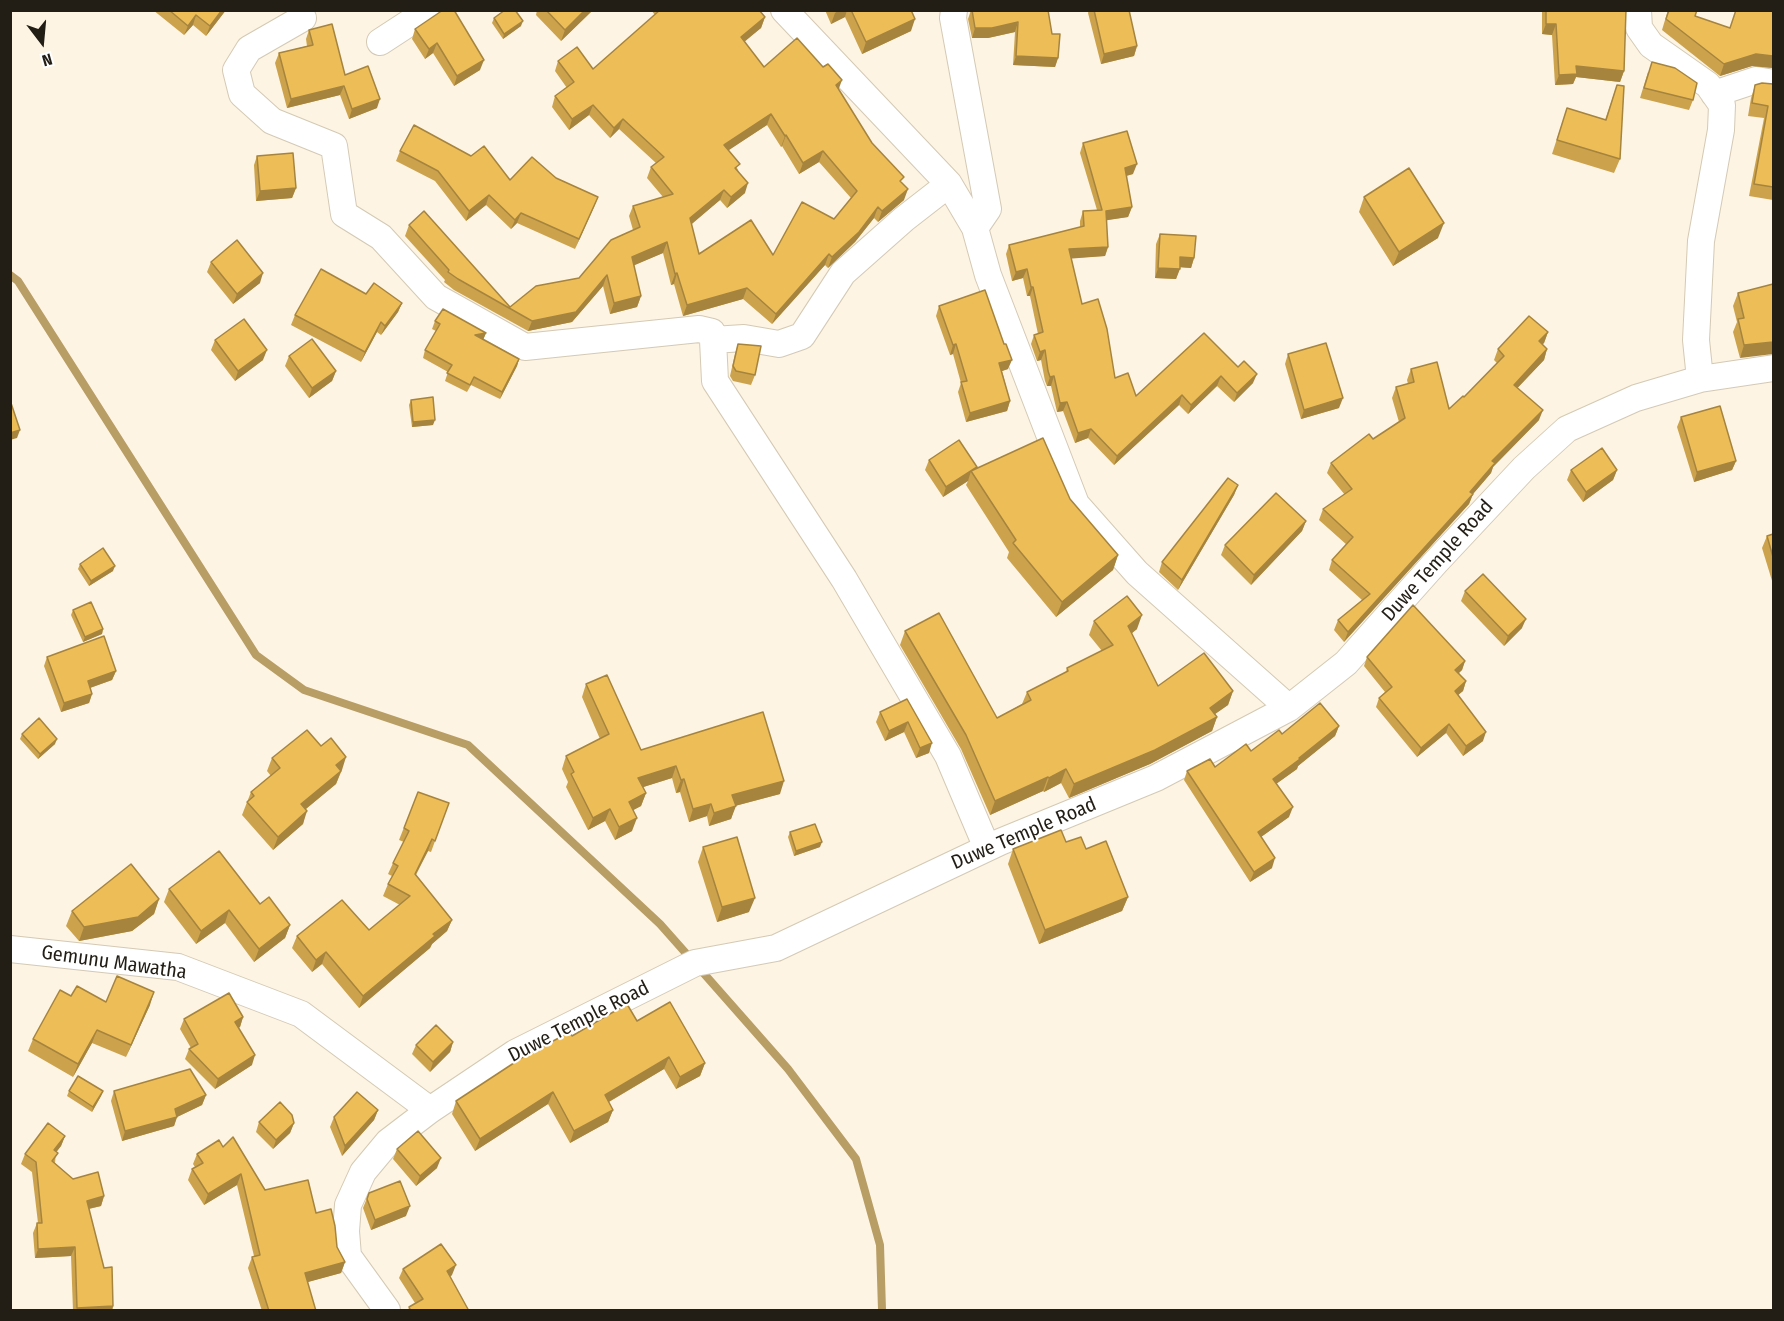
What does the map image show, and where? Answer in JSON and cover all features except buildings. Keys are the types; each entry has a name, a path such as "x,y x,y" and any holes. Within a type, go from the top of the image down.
{"street":[{"path":"380,42 429,10"},
{"path":"784,10 949,184 975,228 988,275 1076,504 1137,573 1289,708"},
{"path":"954,10 953,18 988,209 975,228"},
{"path":"1638,10 1640,28 1651,45 1708,85 1722,105 1721,130 1701,241 1696,340 1700,379"},
{"path":"303,18 249,49 236,70 242,94 272,122 334,146 344,214 381,237 436,297 525,346 699,328 712,332 716,381 844,579 948,756 987,848"},
{"path":"1714,94 1756,80 1773,82"},
{"path":"713,340 744,338 778,344 802,336 843,273 904,219 949,184"},
{"name":"Duwe Temple Road","path":"387,1311 348,1256 346,1231 348,1205 363,1172 388,1142 430,1110 515,1053 695,963 776,948 987,848 1156,778 1289,708 1346,663 1524,468 1567,429 1636,398 1700,379 1773,368"},
{"name":"Gemunu Mawatha","path":"10,949 178,967 301,1014 430,1110"}],"waterway":[{"path":"10,275 18,281 256,655 304,690 468,745 660,924 691,959"},
{"path":"699,968 788,1069 856,1159 880,1245 882,1310"}]}
